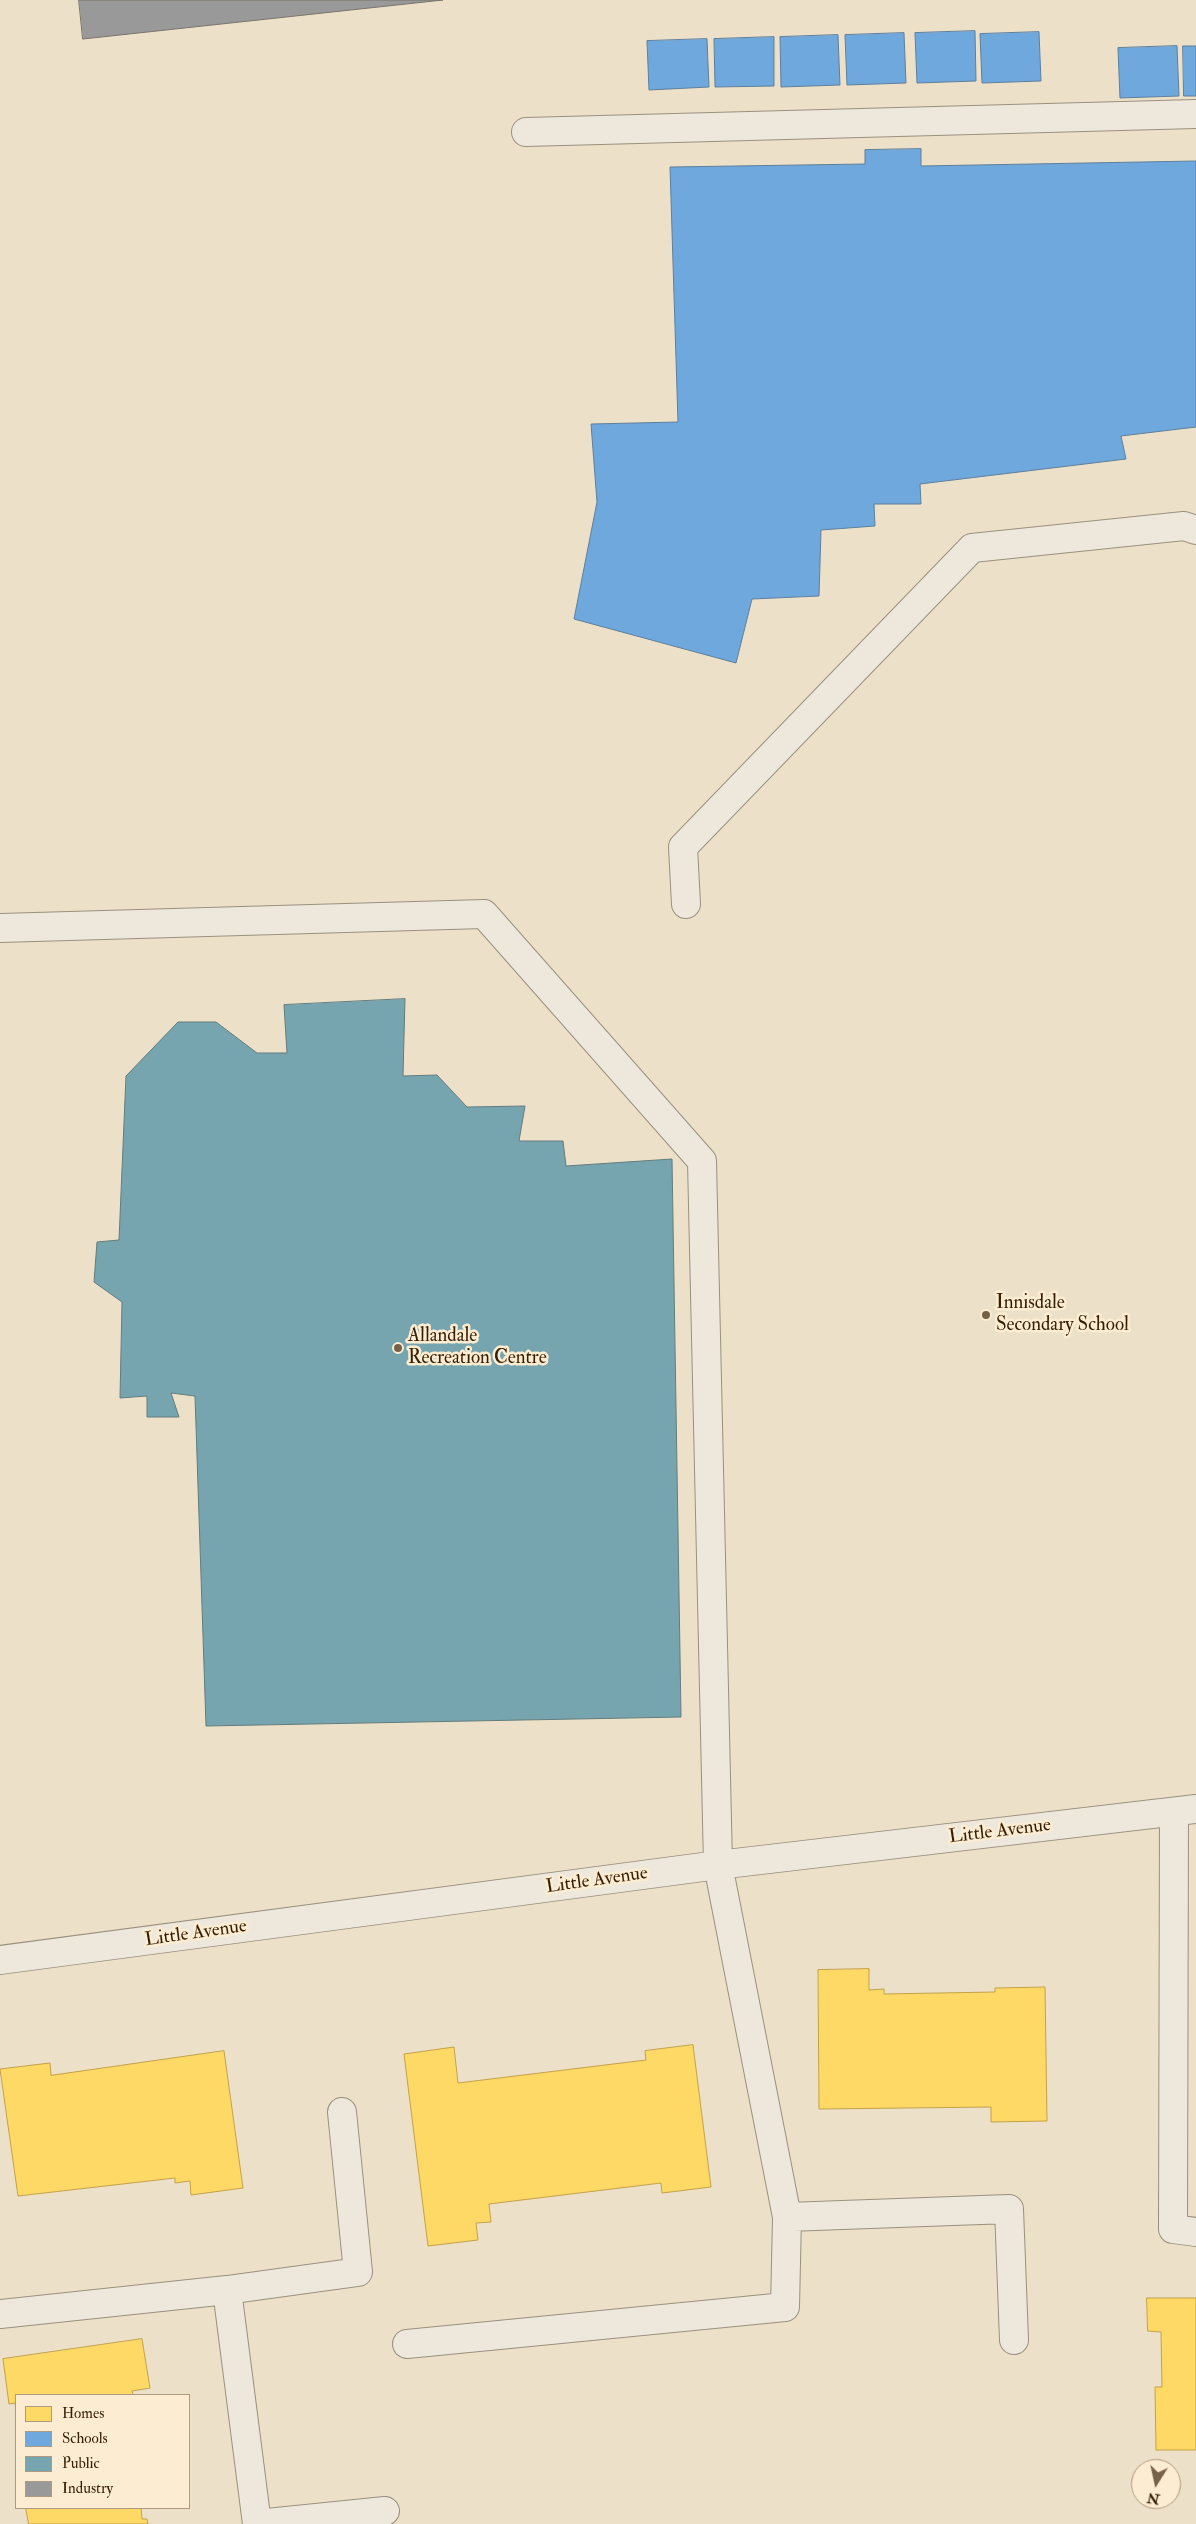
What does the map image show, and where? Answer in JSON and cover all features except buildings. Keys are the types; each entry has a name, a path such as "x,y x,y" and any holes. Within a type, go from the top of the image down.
{"street":[{"path":"526,132 1196,114"},
{"path":"686,904 683,847 972,548 1184,526 1196,530"},
{"path":"0,928 484,914 702,1161 718,1865 787,2217 785,2308 407,2344"},
{"path":"1185,1811 1173,2228 1196,2232"},
{"name":"Little Avenue","path":"0,1960 718,1865 1185,1811"},
{"path":"0,2314 228,2290 358,2272 342,2112"},
{"path":"787,2217 1009,2209 1014,2340"},
{"path":"228,2290 257,2524 385,2512"}],"place":[{"name":"Innisdale Secondary School","path":"986,1315"},
{"name":"Allandale Recreation Centre","path":"398,1348"}]}
